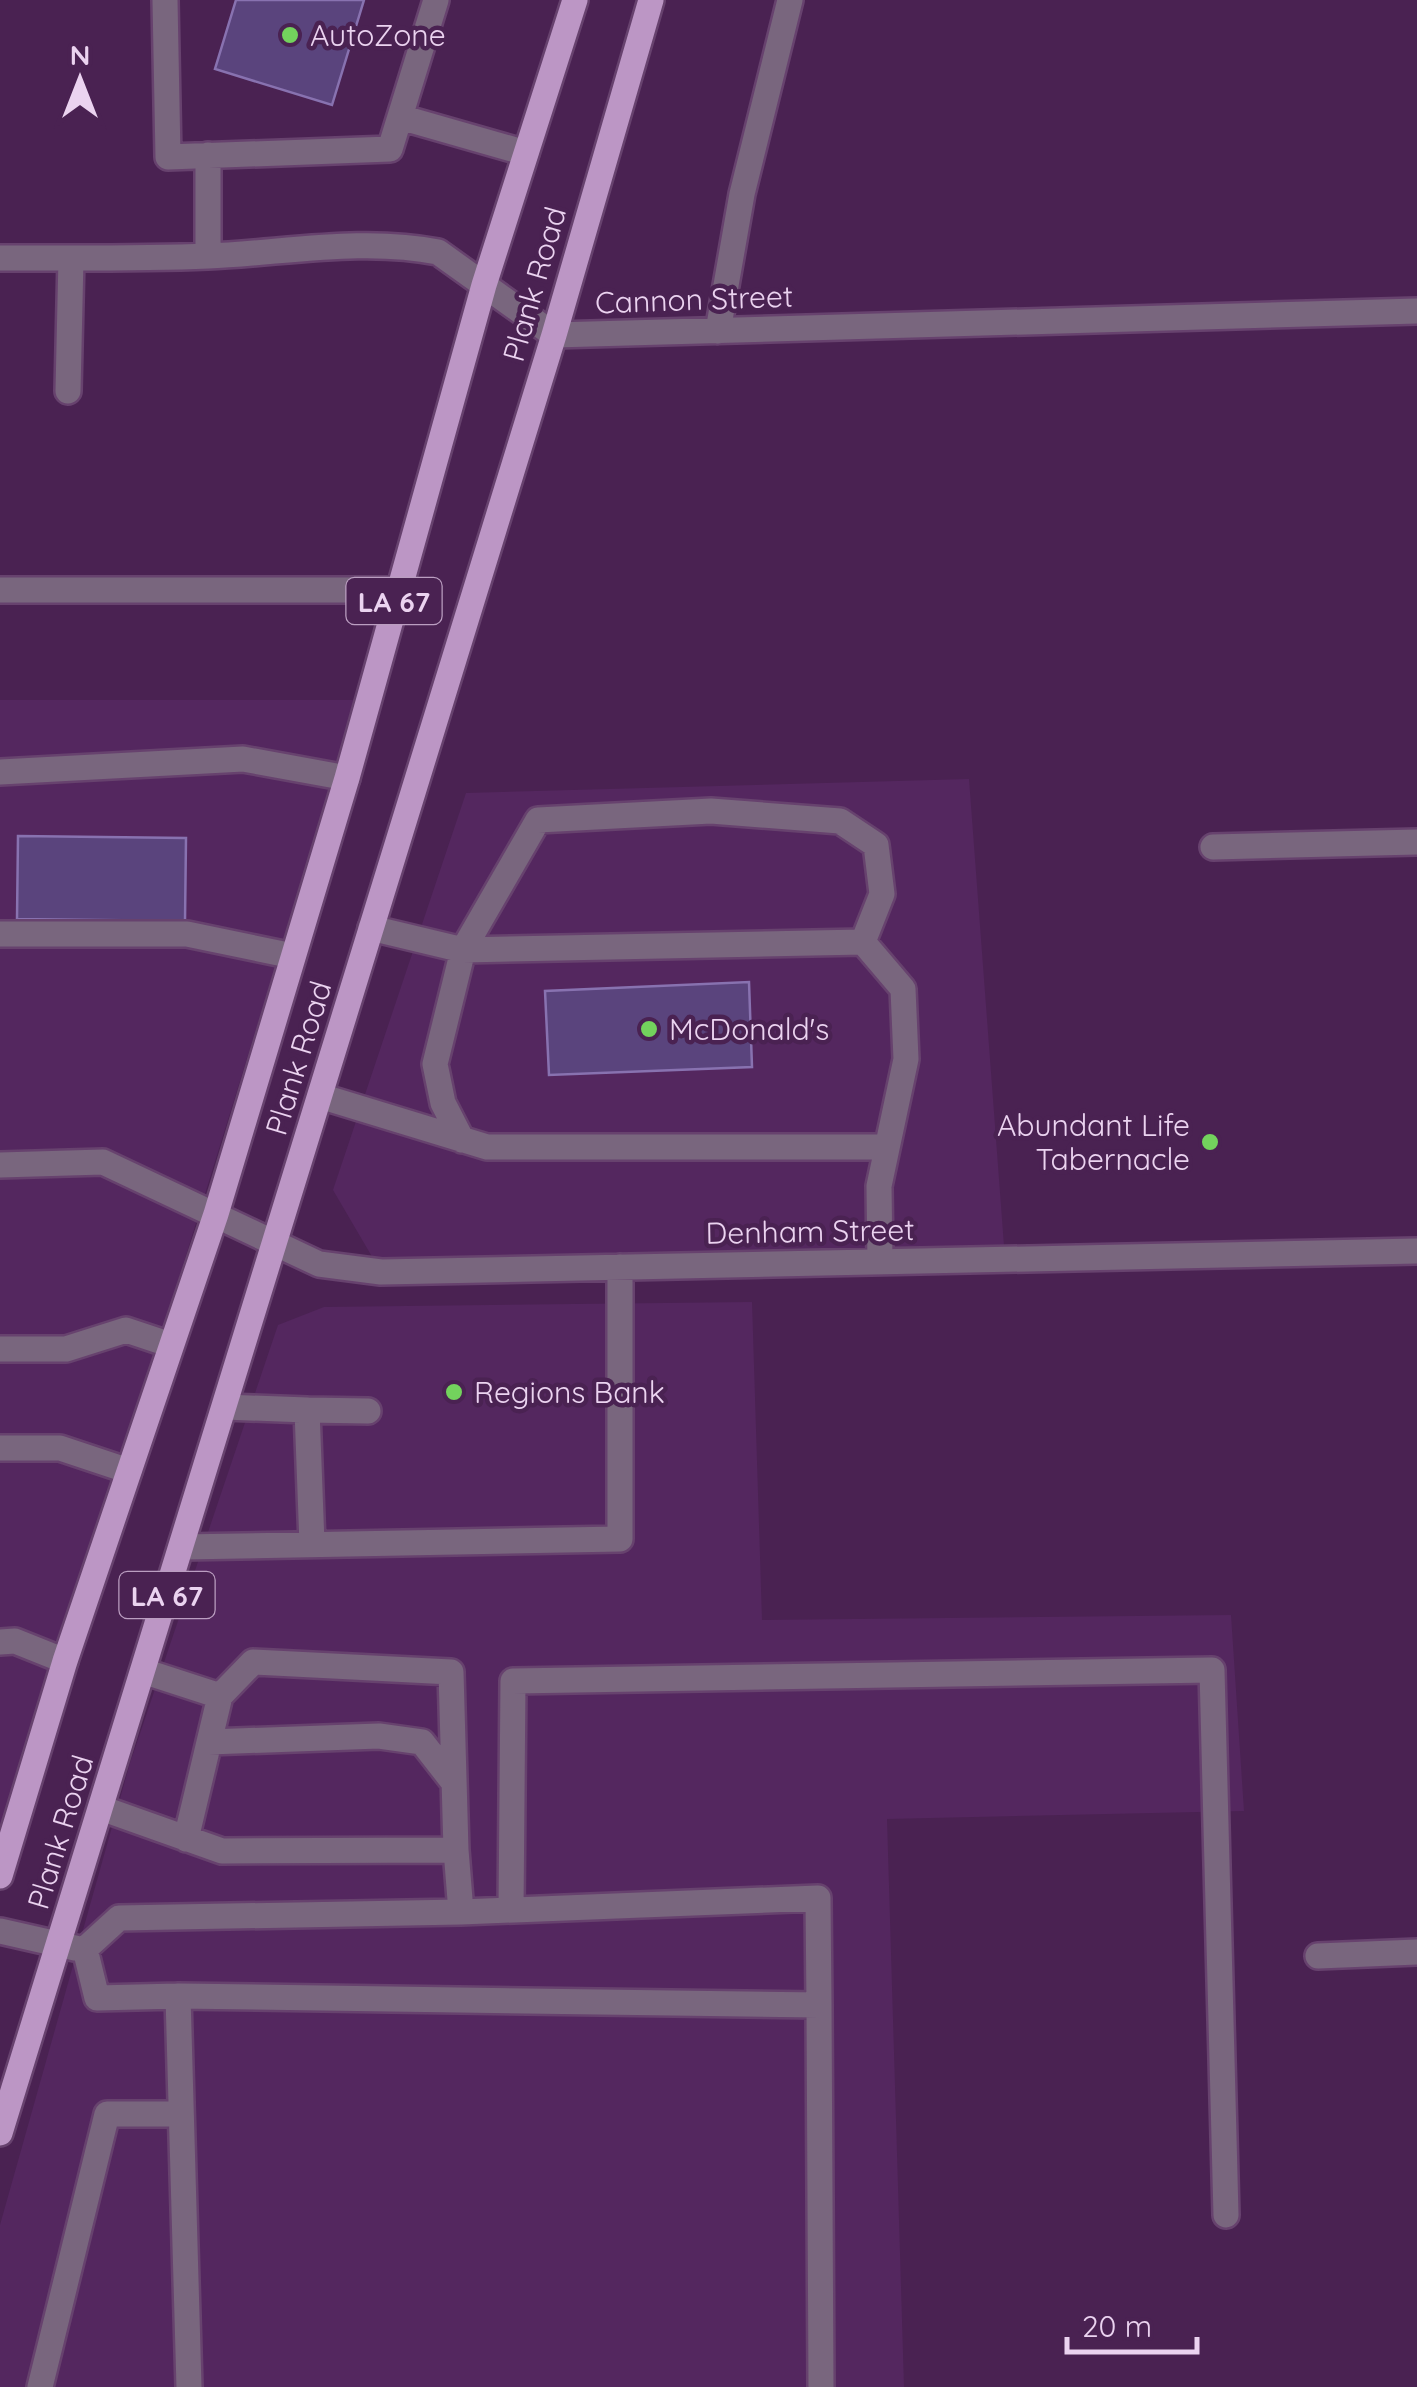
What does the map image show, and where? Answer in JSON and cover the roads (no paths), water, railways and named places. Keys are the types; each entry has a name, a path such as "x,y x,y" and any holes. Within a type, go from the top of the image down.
{"main road":[{"name":"Plank Road","path":"0,1876 65,1661 216,1214 347,778 484,285 575,0"},
{"name":"Plank Road","path":"0,2133 554,336 651,0"}],"street":[{"path":"165,0 168,157 390,150 436,0"},
{"path":"718,331 742,194 790,0"},
{"path":"400,117 526,153"},
{"path":"208,155 208,256"},
{"name":"Cannon Street","path":"0,258 208,256 372,246 417,248 438,252 554,336 1417,311"},
{"path":"68,391 71,258"},
{"path":"0,590 398,590"},
{"path":"0,772 242,759 347,778"},
{"path":"462,1140 443,1103 435,1064 463,950 538,820 712,811 840,821 876,845 882,894 863,942"},
{"path":"1212,847 1417,842"},
{"path":"372,928 463,950 863,942"},
{"path":"0,934 187,934 294,956"},
{"path":"863,942 904,989 906,1060 879,1186 880,1262"},
{"path":"320,1096 487,1148 887,1148"},
{"name":"Denham Street","path":"0,1165 103,1162 320,1264 381,1272 1417,1250"},
{"path":"182,1546 620,1539 620,1267"},
{"path":"0,1348 66,1349 126,1330 171,1345"},
{"path":"225,1407 368,1411"},
{"path":"307,1410 312,1544"},
{"path":"0,1448 60,1448 128,1472"},
{"path":"0,1642 15,1641 65,1661"},
{"path":"186,1839 220,1696 253,1662 451,1672 460,1912"},
{"path":"512,1910 513,1681 1212,1670 1226,2216"},
{"path":"144,1671 220,1696"},
{"path":"209,1742 380,1736 422,1742 454,1783"},
{"path":"101,1808 222,1850 456,1850"},
{"path":"0,1930 85,1949 119,1918 460,1912 818,1898 821,2387"},
{"path":"85,1949 97,1998 819,2005"},
{"path":"1318,1956 1417,1952"},
{"path":"178,1996 189,2387"},
{"path":"40,2387 107,2114 181,2114"}],"place":[{"name":"AutoZone","path":"290,35"},
{"name":"McDonald's","path":"649,1029"},
{"name":"Abundant Life Tabernacle","path":"1210,1142"},
{"name":"Regions Bank","path":"454,1392"}]}
